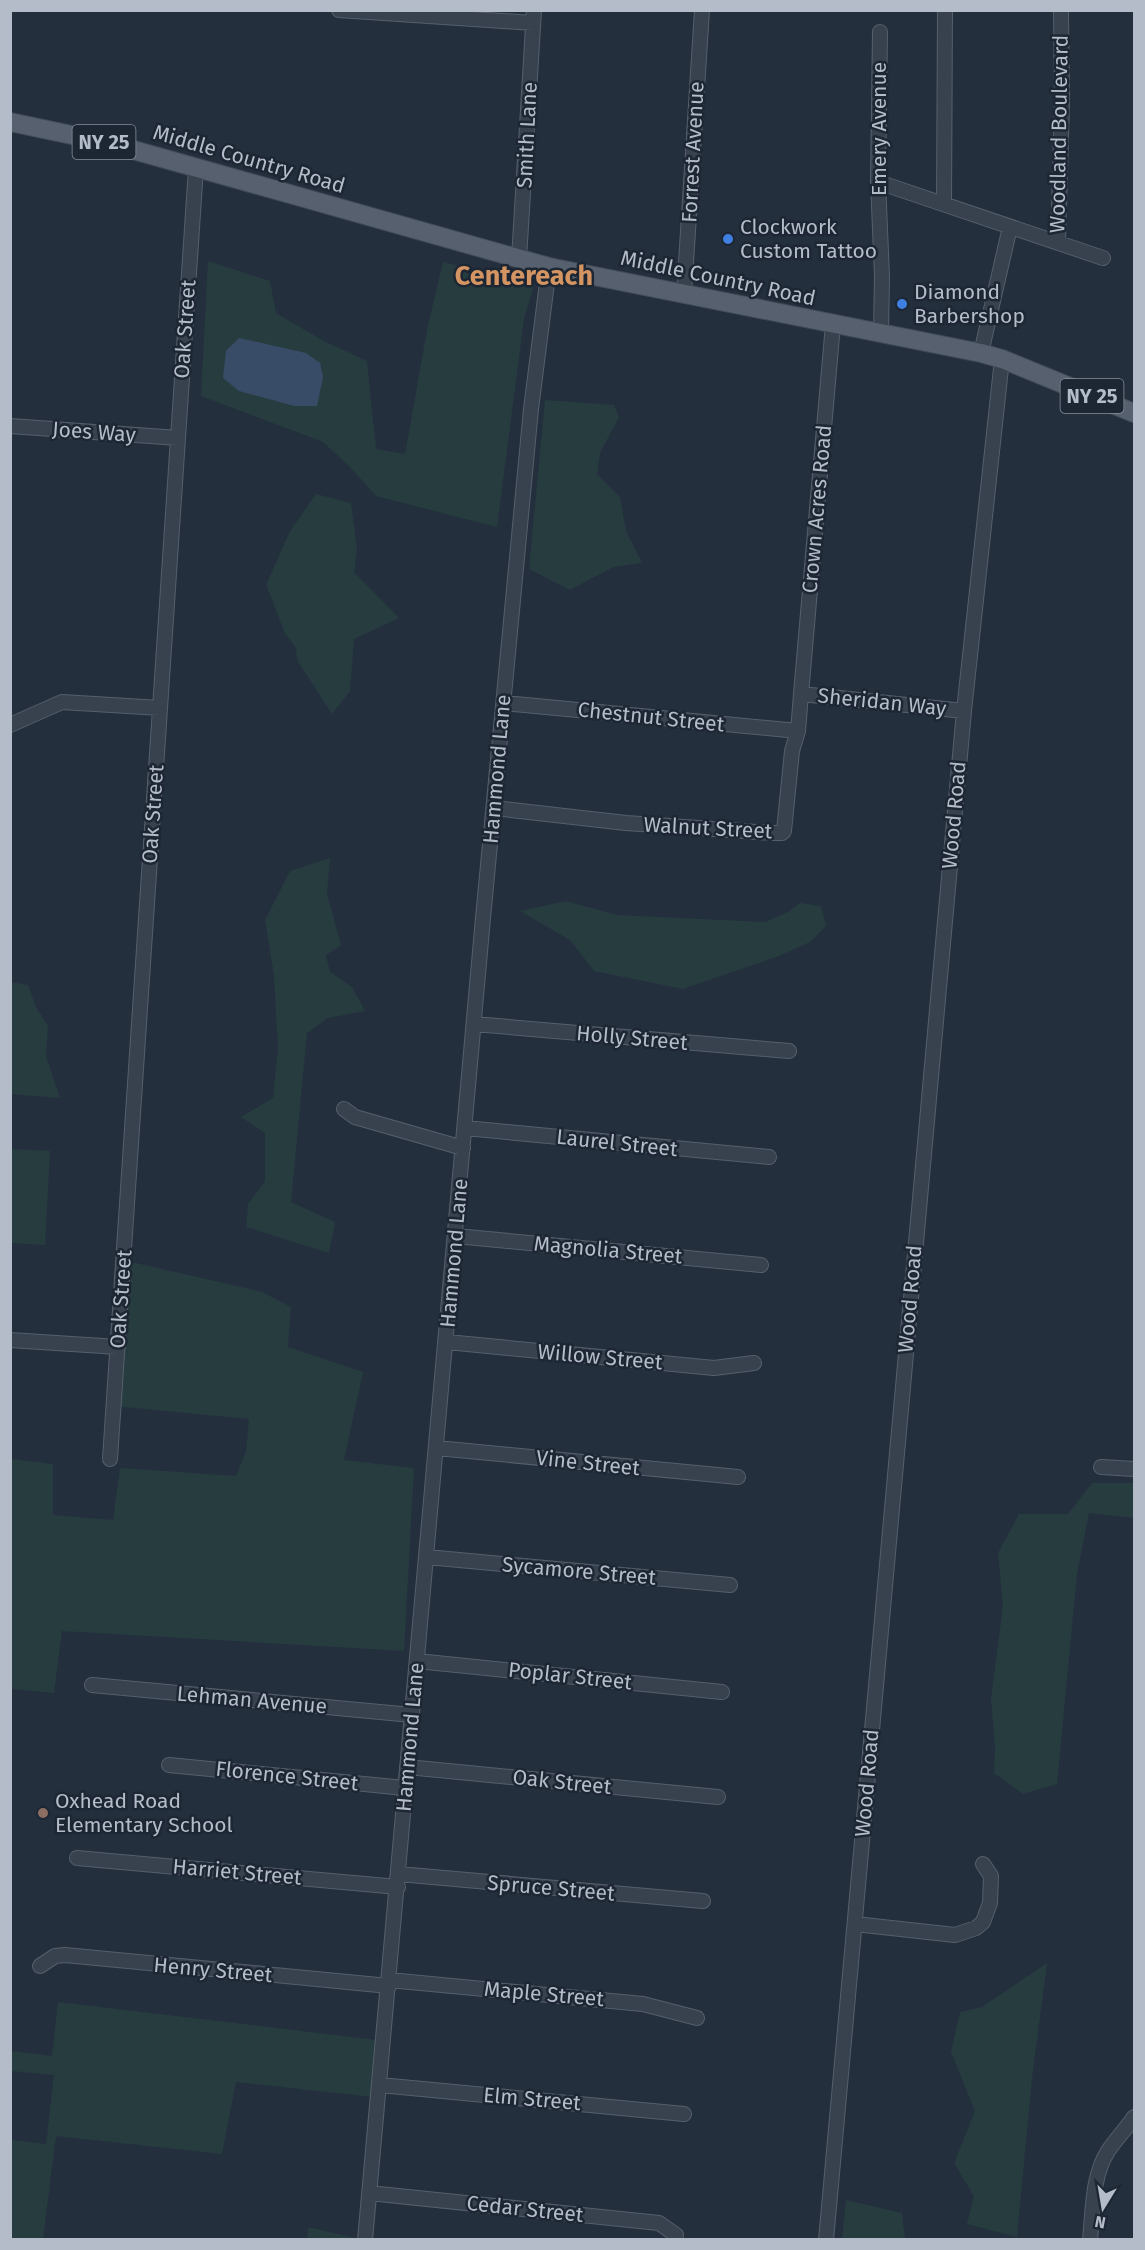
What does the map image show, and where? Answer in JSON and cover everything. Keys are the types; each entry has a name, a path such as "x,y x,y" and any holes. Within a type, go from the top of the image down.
{"main road":[{"name":"Middle Country Road","path":"10,122 105,142 549,267 981,353 1002,359 1134,413"}],"street":[{"path":"339,10 534,17"},
{"name":"Forrest Avenue","path":"684,294 702,10"},
{"path":"944,204 945,10"},
{"name":"Woodland Boulevard","path":"878,182 1058,243 1062,101 1061,10"},
{"name":"Smith Lane","path":"519,259 534,17"},
{"name":"Emery Avenue","path":"879,32 878,182 882,276 881,333"},
{"name":"Oak Street","path":"110,1459 196,168"},
{"path":"981,353 1010,227"},
{"path":"1058,243 1103,258"},
{"name":"Hammond Lane","path":"365,2240 399,1880 406,1767 447,1342 531,409 549,267"},
{"name":"Crown Acres Road","path":"801,694 833,324"},
{"name":"Wood Road","path":"826,2240 964,711 1002,359"},
{"name":"Joes Way","path":"10,426 178,438"},
{"name":"Sheridan Way","path":"801,694 964,711"},
{"name":"Walnut Street","path":"494,808 626,824 782,833 787,818 792,751 798,731 801,694"},
{"path":"10,725 62,702 160,708"},
{"name":"Chestnut Street","path":"504,703 798,731"},
{"name":"Holly Street","path":"474,1024 789,1051"},
{"path":"344,1109 355,1117 463,1148"},
{"name":"Laurel Street","path":"465,1128 769,1157"},
{"name":"Magnolia Street","path":"456,1236 761,1265"},
{"path":"10,1340 118,1347"},
{"name":"Willow Street","path":"447,1342 714,1368 754,1363"},
{"name":"Vine Street","path":"437,1448 738,1477"},
{"path":"1101,1467 1134,1468"},
{"name":"Sycamore Street","path":"427,1557 730,1586"},
{"name":"Poplar Street","path":"417,1661 722,1692"},
{"name":"Lehman Avenue","path":"92,1685 412,1715"},
{"name":"Florence Street","path":"169,1765 405,1788"},
{"name":"Oak Street","path":"406,1767 718,1797"},
{"name":"Harriet Street","path":"77,1858 399,1880"},
{"path":"855,1924 955,1935 976,1928 982,1922 990,1903 991,1876 983,1864"},
{"name":"Spruce Street","path":"399,1880 703,1901"},
{"name":"Henry Street","path":"40,1966 55,1956 64,1955 389,1983"},
{"name":"Maple Street","path":"389,1983 643,2004 697,2018"},
{"name":"Elm Street","path":"380,2085 684,2114"},
{"path":"1090,2240 1100,2168 1108,2152 1130,2133 1134,2117"},
{"name":"Cedar Street","path":"369,2193 659,2223 676,2235"}],"green space":[{"path":"208,261 270,281 276,313 324,341 367,361 376,449 405,454 428,325 443,262 534,285 524,319 497,527 376,496 323,442 201,396"},
{"path":"545,400 614,405 619,417 600,453 597,474 620,497 626,531 642,563 613,567 570,590 529,569"},
{"path":"316,494 351,503 357,549 354,572 399,618 354,639 350,691 332,714 297,660 296,648 285,633 266,585 290,531"},
{"path":"330,858 327,894 341,945 326,955 330,972 352,987 365,1011 328,1018 307,1033 291,1202 335,1222 329,1253 246,1227 248,1204 265,1181 265,1133 241,1117 273,1098 278,1048 274,976 265,920 290,871"},
{"path":"566,901 617,915 765,922 788,912 800,903 821,906 826,926 810,942 779,956 683,989 594,971 570,940 520,911"},
{"path":"10,982 28,985 36,1007 48,1026 46,1056 60,1098 11,1094"},
{"path":"11,1149 50,1151 45,1245 11,1243"},
{"path":"123,1260 262,1292 291,1307 288,1347 363,1372 344,1460 414,1468 404,1651 62,1631 54,1693 11,1689 11,1459 53,1464 53,1515 113,1520 120,1468 236,1476 246,1451 249,1419 114,1406"},
{"path":"1092,1483 1134,1483 1134,1518 1089,1513 1077,1574 1057,1784 1023,1794 994,1773 995,1746 991,1698 1003,1606 998,1553 1019,1514 1068,1514"},
{"path":"1047,1963 1032,2078 1017,2237 967,2224 974,2196 954,2163 975,2111 951,2052 960,2012 982,2007"},
{"path":"58,2002 377,2040 373,2097 236,2082 222,2154 56,2136 43,2239 11,2240 11,2140 46,2144 54,2075 11,2071 11,2051 52,2056"},
{"path":"846,2200 902,2213 905,2239 842,2239"},
{"path":"308,2227 359,2239 307,2240"}],"water":[{"path":"239,338 306,353 320,363 323,377 317,406 294,406 239,391 223,378 226,351"}],"place":[{"name":"Clockwork Custom Tattoo","path":"728,239"},
{"name":"Diamond Barbershop","path":"902,304"},
{"name":"Oxhead Road Elementary School","path":"43,1813"}],"district":[{"name":"Centereach","path":"524,276"}]}
